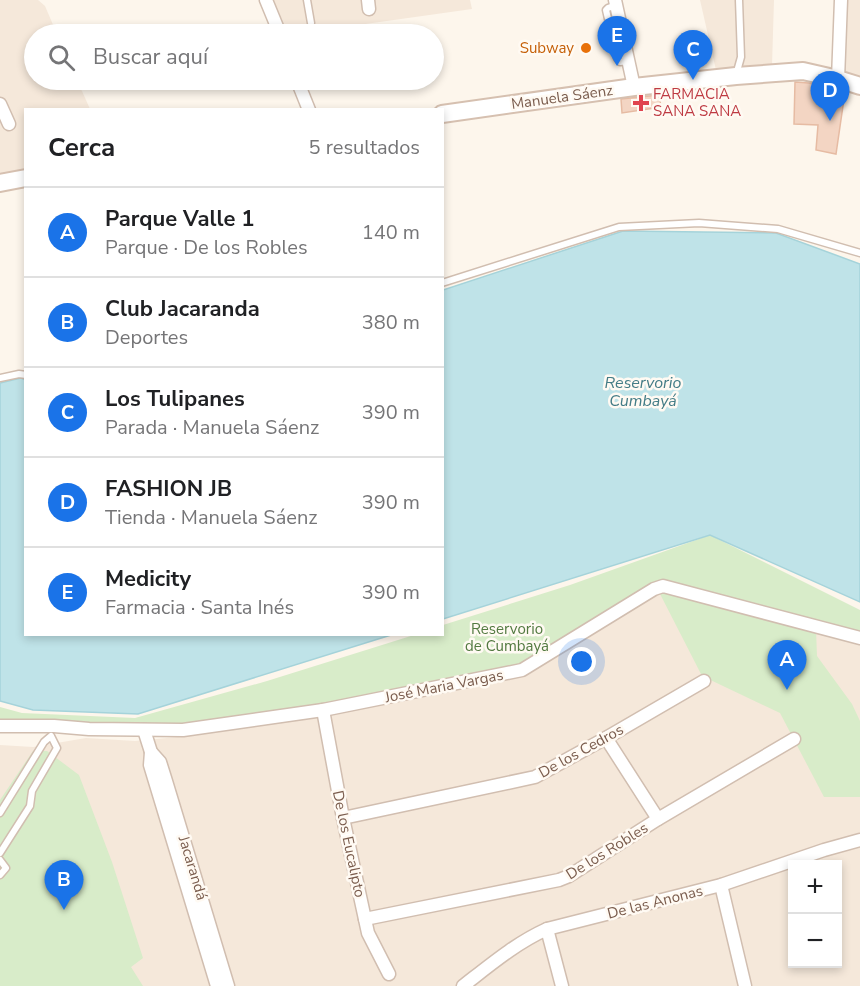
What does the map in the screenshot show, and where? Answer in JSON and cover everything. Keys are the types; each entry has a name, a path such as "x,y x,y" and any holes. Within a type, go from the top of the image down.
{"street":[{"path":"266,0 276,24"},
{"path":"838,79 841,0"},
{"path":"616,2 634,87"},
{"name":"Manuela Sáenz","path":"444,114 634,87 736,76 803,72 860,86"},
{"path":"301,90 308,108"},
{"path":"0,104 9,124"},
{"path":"0,185 24,179"},
{"name":"José Maria Vargas","path":"0,726 53,731 183,730 323,710 522,670 654,589 663,586 860,638"},
{"name":"De los Cedros","path":"343,818 535,777 704,681"},
{"name":"De los Eucalipto","path":"323,710 365,919 373,944 389,974"},
{"name":"Jacarandá","path":"144,730 151,752 150,765 228,986"},
{"path":"606,738 658,819"},
{"name":"De los Robles","path":"365,919 559,880 569,876 658,819 794,739"},
{"name":"De las Anonas","path":"463,986 510,950 547,929 722,885 860,840"},
{"path":"722,885 745,986"},
{"name":"Jacarandá","path":"193,887 217,986"},
{"path":"547,929 562,986"}],"lane":[{"path":"307,0 311,23"},
{"path":"736,76 741,57 739,0"},
{"path":"444,282 619,226 699,223 778,229 860,253"},
{"path":"0,378 24,375"},
{"path":"0,813 39,749 53,731"},
{"path":"0,853 30,806 32,791 57,748 53,731"},
{"path":"0,860 6,868 0,875"}],"shaded area":[{"path":"0,0 38,0 45,6 53,24 24,24 24,90 81,90 90,108 24,108 24,169 0,174"},
{"path":"273,0 470,0 472,9 365,24 282,24"},
{"path":"700,0 774,0 772,66 716,70"},
{"path":"845,0 860,0 860,77 845,72"},
{"path":"658,590 860,639 860,986 0,986 0,745 33,747 86,738 135,741 198,735 323,710"}],"green space":[{"name":"Reservorio de Cumbayá","path":"710,535 860,610 860,633 660,581 520,667 236,730 108,733 0,724 0,707 22,713 135,718 267,681 411,636 444,636 444,625 570,585"},
{"path":"658,590 816,629 817,656 852,704 860,721 860,797 824,797 780,713 702,676"},
{"path":"33,751 47,751 79,775 112,862 143,958 131,967 143,986 0,986 0,800"}],"water":[{"name":"Reservorio Cumbayá","path":"623,231 776,233 860,264 860,602 710,535 444,619 444,290"},
{"path":"24,379 24,636 388,636 138,714 33,710 0,701 0,383"}],"building":[{"path":"795,82 845,92 836,154 816,150 818,125 794,124"},
{"name":"FARMACIA SANA SANA","path":"659,95 661,107 622,113 621,99"}],"place":[{"name":"Subway","path":"586,48"},
{"name":"Medicity","path":"617,66"},
{"name":"Los Tulipanes","path":"693,80"},
{"name":"FARMACIA SANA SANA","path":"641,103"},
{"name":"FASHION JB","path":"830,121"},
{"name":"Parque Valle 1","path":"787,690"},
{"name":"Club Jacaranda","path":"64,910"}]}
